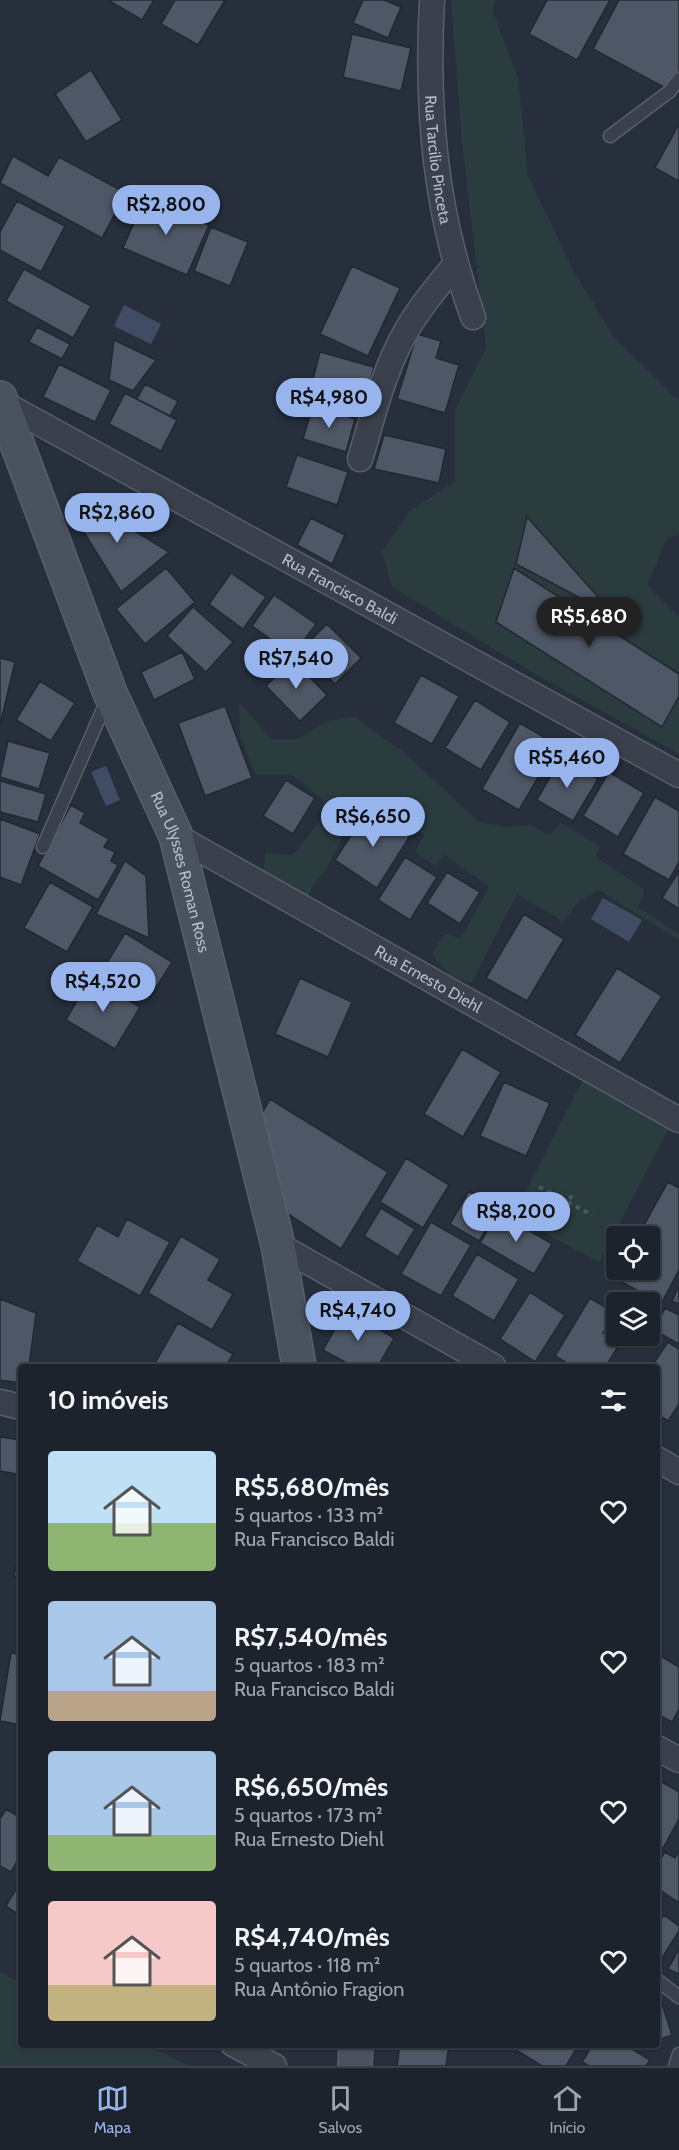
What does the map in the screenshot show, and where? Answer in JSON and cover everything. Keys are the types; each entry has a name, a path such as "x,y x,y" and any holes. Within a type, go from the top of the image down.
{"street":[{"name":"Rua Tarcilio Pinceta","path":"432,0 429,61 436,174 455,265 473,317"},
{"path":"360,459 385,377 404,335 422,306 455,265"},
{"name":"Rua Ulysses Roman Ross","path":"1,400 110,693 176,836 278,1245 299,1364"},
{"name":"Rua Francisco Baldi","path":"1,400 679,775"},
{"name":"Rua Ernesto Diehl","path":"176,836 679,1120"},
{"path":"278,1245 489,1364"},
{"path":"0,1402 18,1406"},
{"path":"660,1461 679,1472"},
{"path":"660,1750 679,1760"},
{"path":"240,2048 274,2066"},
{"path":"355,2066 356,2048"}],"lane":[{"path":"610,136 670,91 679,79"},
{"path":"43,847 110,693"},
{"path":"660,1982 679,1997"},
{"path":"675,2066 679,2054"}],"path":[{"path":"538,1187 592,1215"},
{"path":"568,1202 573,1193"}],"shaded area":[{"path":"451,0 495,0 493,12 518,77 528,176 574,272 614,337 679,401 679,534 667,539 647,585 679,617 679,754 535,674 392,587 382,552 409,512 455,481 455,410 486,348 462,142"},
{"path":"239,702 272,739 298,739 326,721 355,717 407,755 479,822 505,827 530,825 549,835 561,823 600,846 596,857 645,890 638,907 679,934 679,940 598,890 579,901 563,922 517,894 472,982 459,979 444,969 432,953 445,934 461,938 489,887 444,854 436,866 415,852 424,835 364,798 326,869 312,887 307,901 263,877 265,853 293,855 320,821 323,800 293,775 256,775 240,737"},
{"path":"584,1077 672,1123 618,1226 606,1226 606,1249 599,1262 513,1216"},
{"path":"0,1972 18,1981 18,2048 152,2048 189,2066 0,2066"}],"water":[{"path":"124,305 161,324 151,344 114,326"},
{"path":"106,766 120,800 106,806 91,772"},
{"path":"603,898 642,920 629,942 591,919"}],"building":[{"path":"108,0 154,0 142,20"},
{"path":"175,0 225,0 198,45 161,24"},
{"path":"363,0 384,0 401,7 388,38 353,23"},
{"path":"547,0 610,0 577,60 529,34"},
{"path":"619,0 679,0 679,72 669,90 593,49"},
{"path":"352,34 411,48 401,91 343,77"},
{"path":"91,70 122,120 86,142 55,94"},
{"path":"679,124 679,181 655,168"},
{"path":"13,156 48,176 59,157 126,193 102,238 0,183"},
{"path":"145,197 209,225 187,275 123,248"},
{"path":"17,201 65,226 41,272 0,250 0,232"},
{"path":"211,227 248,242 230,286 194,271"},
{"path":"352,266 400,288 368,356 320,334"},
{"path":"24,269 91,306 73,338 6,301"},
{"path":"37,327 70,344 62,359 29,342"},
{"path":"417,334 441,341 436,358 459,365 445,413 397,399"},
{"path":"114,340 156,360 133,391 109,380"},
{"path":"320,352 374,367 362,410 309,395"},
{"path":"59,364 111,390 95,422 43,397"},
{"path":"145,384 178,401 170,416 137,399"},
{"path":"125,393 177,420 161,451 109,424"},
{"path":"313,405 355,419 346,452 303,439"},
{"path":"384,435 446,449 439,483 374,469"},
{"path":"297,455 348,472 337,505 286,487"},
{"path":"79,497 169,552 121,592 69,508"},
{"path":"527,517 616,617 516,564"},
{"path":"311,518 345,535 332,564 297,545"},
{"path":"166,568 195,602 145,644 116,609"},
{"path":"514,568 679,674 679,696 662,727 496,622"},
{"path":"231,573 266,597 243,629 209,604"},
{"path":"274,595 316,624 293,655 252,626"},
{"path":"193,607 233,642 206,672 167,636"},
{"path":"327,624 361,658 335,684 301,650"},
{"path":"182,652 195,679 154,700 141,672"},
{"path":"0,658 15,662 0,725"},
{"path":"293,660 327,695 300,721 266,686"},
{"path":"421,675 459,696 432,744 394,723"},
{"path":"40,681 75,703 51,741 16,720"},
{"path":"475,700 510,722 481,770 445,748"},
{"path":"225,706 252,778 205,796 178,723"},
{"path":"520,723 557,745 519,810 482,789"},
{"path":"8,741 50,753 39,789 0,777"},
{"path":"561,758 598,779 573,821 537,800"},
{"path":"609,772 644,793 618,837 583,816"},
{"path":"286,780 315,798 293,834 263,816"},
{"path":"0,781 46,794 38,822 0,812"},
{"path":"655,797 679,811 679,862 669,880 623,854"},
{"path":"71,805 85,813 80,823 109,839 104,847 115,852 111,861 118,865 98,900 38,866"},
{"path":"368,809 410,836 377,888 335,860"},
{"path":"0,819 40,834 21,885 0,877"},
{"path":"405,857 437,877 410,920 378,900"},
{"path":"125,861 146,876 149,938 96,914"},
{"path":"679,871 679,909 662,898"},
{"path":"447,872 480,892 460,924 427,903"},
{"path":"50,882 93,907 67,952 24,928"},
{"path":"524,914 564,939 527,1001 486,978"},
{"path":"125,933 172,962 151,996 104,968"},
{"path":"617,968 662,996 620,1063 575,1035"},
{"path":"90,978 140,1007 115,1049 66,1020"},
{"path":"300,978 352,1002 328,1057 275,1034"},
{"path":"462,1049 501,1072 463,1137 424,1114"},
{"path":"504,1082 550,1103 526,1156 480,1136"},
{"path":"270,1099 388,1172 341,1249 285,1212 261,1115"},
{"path":"406,1158 449,1185 423,1228 380,1202"},
{"path":"668,1182 679,1188 679,1270 661,1304 660,1292 640,1292 619,1280 660,1280 660,1226 644,1226"},
{"path":"469,1191 498,1209 479,1241 450,1224"},
{"path":"381,1208 415,1229 398,1257 364,1236"},
{"path":"498,1212 552,1244 534,1274 480,1243"},
{"path":"127,1219 170,1242 140,1296 77,1261 97,1225 118,1237"},
{"path":"431,1222 471,1245 441,1296 401,1274"},
{"path":"181,1236 220,1259 208,1280 233,1294 212,1330 148,1293"},
{"path":"477,1254 519,1279 494,1321 452,1296"},
{"path":"679,1286 679,1304 672,1301"},
{"path":"530,1292 565,1315 535,1362 500,1339"},
{"path":"590,1298 606,1308 606,1328 603,1333 606,1335 606,1346 618,1346 607,1364 569,1364 555,1356"},
{"path":"0,1299 36,1313 29,1364 18,1364 18,1383 0,1380"},
{"path":"665,1308 679,1315 679,1344 660,1333 660,1318"},
{"path":"346,1310 394,1338 379,1364 348,1364 323,1350"},
{"path":"178,1323 233,1354 227,1364 155,1364"},
{"path":"668,1342 679,1349 679,1404 668,1421 660,1416 660,1364 653,1364"},
{"path":"0,1437 18,1440 17,1474 0,1471"},
{"path":"18,1555 18,1577 14,1576"},
{"path":"11,1653 18,1654 18,1724 0,1721"},
{"path":"660,1656 679,1667 679,1709 672,1722 660,1716"},
{"path":"660,1781 679,1792 679,1819 663,1848 660,1846"},
{"path":"6,1809 18,1816 18,1859 11,1872 0,1866 0,1819"},
{"path":"679,1851 679,1903 660,1890 660,1860 665,1852 675,1858"},
{"path":"18,1886 18,1914 6,1906"},
{"path":"664,1915 679,1926 679,1931 660,1961 660,1921"},
{"path":"679,1949 679,1974 668,1969"},
{"path":"660,1997 672,2035 660,2039"},
{"path":"399,2048 448,2048 446,2066 397,2066"},
{"path":"513,2048 577,2048 566,2066 542,2066"},
{"path":"591,2048 630,2048 650,2060 646,2066 589,2066 582,2062"}]}
